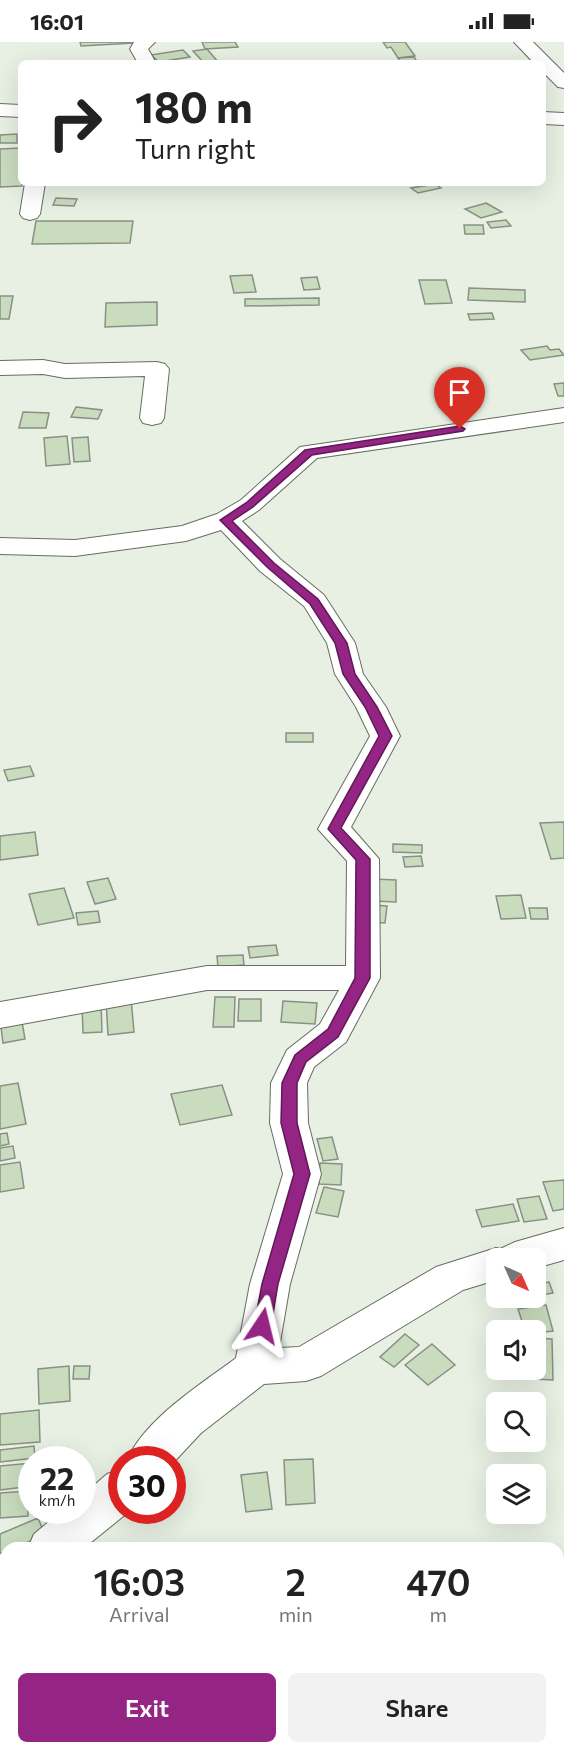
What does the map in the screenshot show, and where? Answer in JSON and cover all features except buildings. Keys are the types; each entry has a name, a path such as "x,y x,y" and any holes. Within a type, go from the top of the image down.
{"street":[{"path":"145,60 139,49 146,42"},
{"path":"523,42 539,60"},
{"path":"0,110 18,111"},
{"path":"546,118 564,119"},
{"path":"30,214 36,186"},
{"path":"0,368 43,367 64,371 157,369 152,418"},
{"path":"0,546 75,548 186,533 226,520 250,505 309,452 564,415"},
{"path":"226,520 270,565 314,602 341,643 349,674 371,707 385,736 334,829 363,859 363,978 333,1033 300,1059 289,1083 289,1123 302,1174 270,1284 255,1367"},
{"path":"0,1015 207,978 363,978"},
{"path":"546,1249 564,1244"},
{"path":"161,1446 186,1420 255,1367 306,1364 450,1278 486,1267"},
{"path":"58,1542 108,1502"}],"route":[{"path":"262,1326 270,1284 302,1174 289,1123 289,1083 300,1059 333,1033 363,978 363,859 334,829 385,736 371,707 349,674 341,643 314,602 270,565 226,520 250,505 309,452 460,429"}]}
